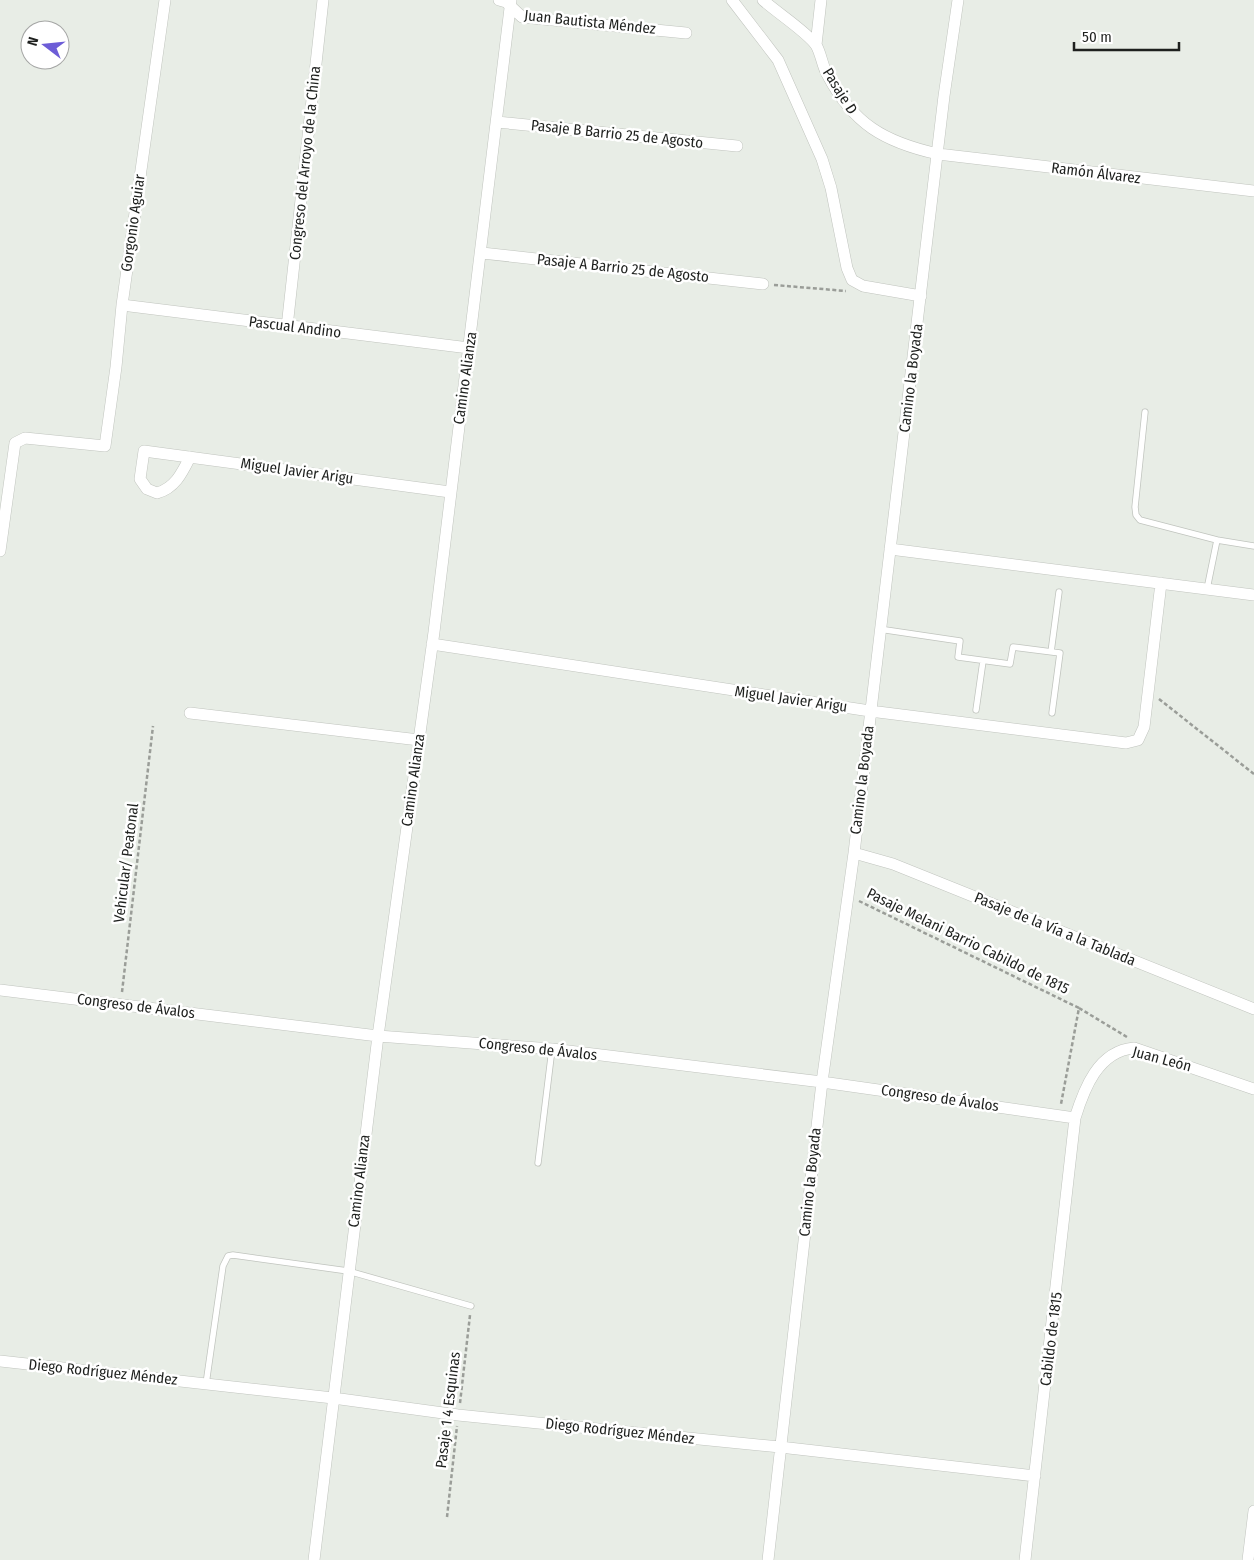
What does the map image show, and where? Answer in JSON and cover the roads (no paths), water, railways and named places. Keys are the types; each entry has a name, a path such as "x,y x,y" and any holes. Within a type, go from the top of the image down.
{"street":[{"name":"Gorgonio Aguiar","path":"0,552 15,444 25,438 105,446 122,305 164,0"},
{"name":"Congreso del Arroyo de la China","path":"287,327 323,0"},
{"name":"Juan Bautista Méndez","path":"499,0 511,4 522,17 686,33"},
{"path":"732,0 778,60 822,159 831,188 847,268 852,280 863,286 921,296"},
{"name":"Pasaje D","path":"763,0 816,45 827,73 845,104 859,120 880,133 938,154"},
{"path":"816,45 821,0"},
{"name":"Camino la Boyada","path":"768,1560 822,1082 854,853 879,629 958,0"},
{"name":"Camino Alianza","path":"314,1560 348,1271 432,644 482,253 511,4"},
{"name":"Pasaje B Barrio 25 de Agosto","path":"497,122 737,146"},
{"name":"Ramón Álvarez","path":"938,154 1254,192"},
{"name":"Pasaje A Barrio 25 de Agosto","path":"482,253 763,284"},
{"name":"Pascual Andino","path":"122,305 287,327 469,348"},
{"name":"Miguel Javier Arigu","path":"190,457 178,478 167,490 157,493 147,489 140,479 144,451 190,457 450,492"},
{"path":"890,549 1254,595"},
{"name":"Miguel Javier Arigu","path":"432,644 870,711 1126,743 1138,740 1144,727 1161,583"},
{"path":"190,713 419,740"},
{"name":"Pasaje de la Vía a la Tablada","path":"854,853 893,864 1254,1009"},
{"name":"Congreso de Ávalos","path":"0,990 378,1036 552,1048 822,1082 1075,1118"},
{"name":"Juan León","path":"1075,1118 1085,1090 1099,1067 1121,1051 1134,1048 1254,1089"},
{"name":"Cabildo de 1815","path":"1025,1560 1075,1118"},
{"name":"Diego Rodríguez Méndez","path":"0,1361 333,1398 458,1415 780,1447 1035,1476"},
{"path":"1248,1560 1254,1511"}],"lane":[{"path":"1145,412 1136,515 1140,520 1217,540 1254,546"},
{"path":"1207,589 1217,540"},
{"path":"1051,652 1059,592"},
{"path":"879,629 960,641 958,657 1010,664 1013,647 1060,653 1052,713"},
{"path":"976,710 983,660"},
{"path":"538,1163 552,1048"},
{"path":"206,1384 223,1266 228,1256 233,1255 348,1271 471,1306"}]}
